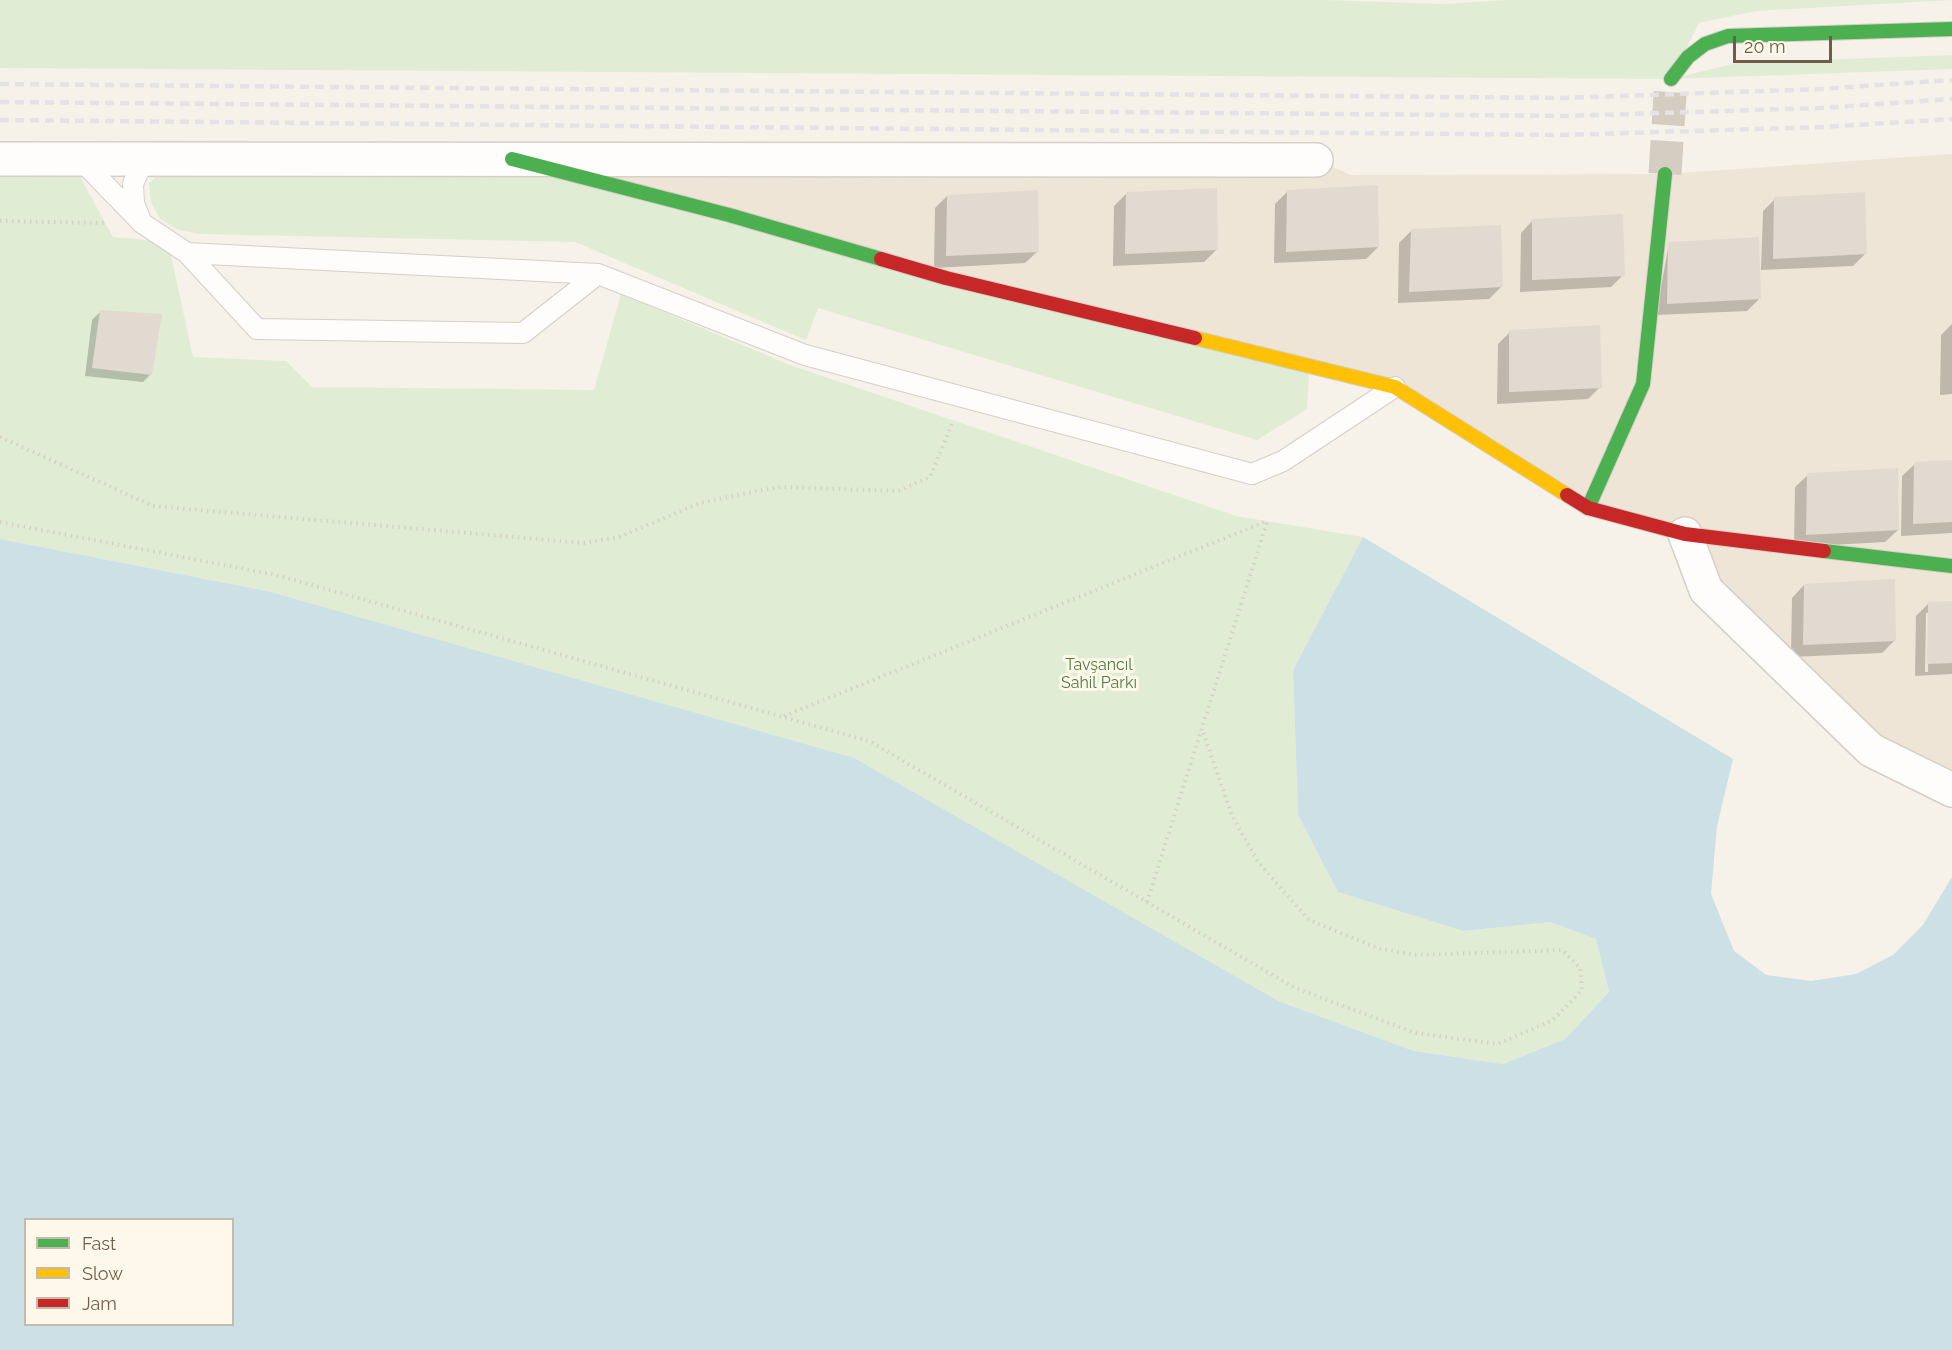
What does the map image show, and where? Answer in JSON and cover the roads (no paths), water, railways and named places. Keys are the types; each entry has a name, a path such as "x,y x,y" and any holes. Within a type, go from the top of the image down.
{"street":[{"path":"1671,79 1689,57 1705,44 1728,36 1952,29"},
{"path":"0,159 1316,160"},
{"path":"512,159 729,215 946,278 1395,387 1588,508 1685,534 1952,566"},
{"path":"1588,508 1643,384 1665,174"},
{"path":"1685,534 1706,591 1871,750 1952,790"}],"lane":[{"path":"80,159 142,223 187,253 257,329 524,333 598,274"},
{"path":"142,223 134,203 133,184 139,170 155,159"},
{"path":"187,253 598,274 805,355 1252,474 1283,461 1395,387"}],"tunnel":[{"path":"1665,174 1671,79"}],"railway":[{"path":"0,84 1564,98 1820,89 1952,80"},
{"path":"0,102 1563,116 1821,108 1952,99"},
{"path":"0,120 1563,135 1823,127 1952,119"}],"park label":[{"name":"Tavşancıl Sahil Parkı","path":"1099,674"}]}
